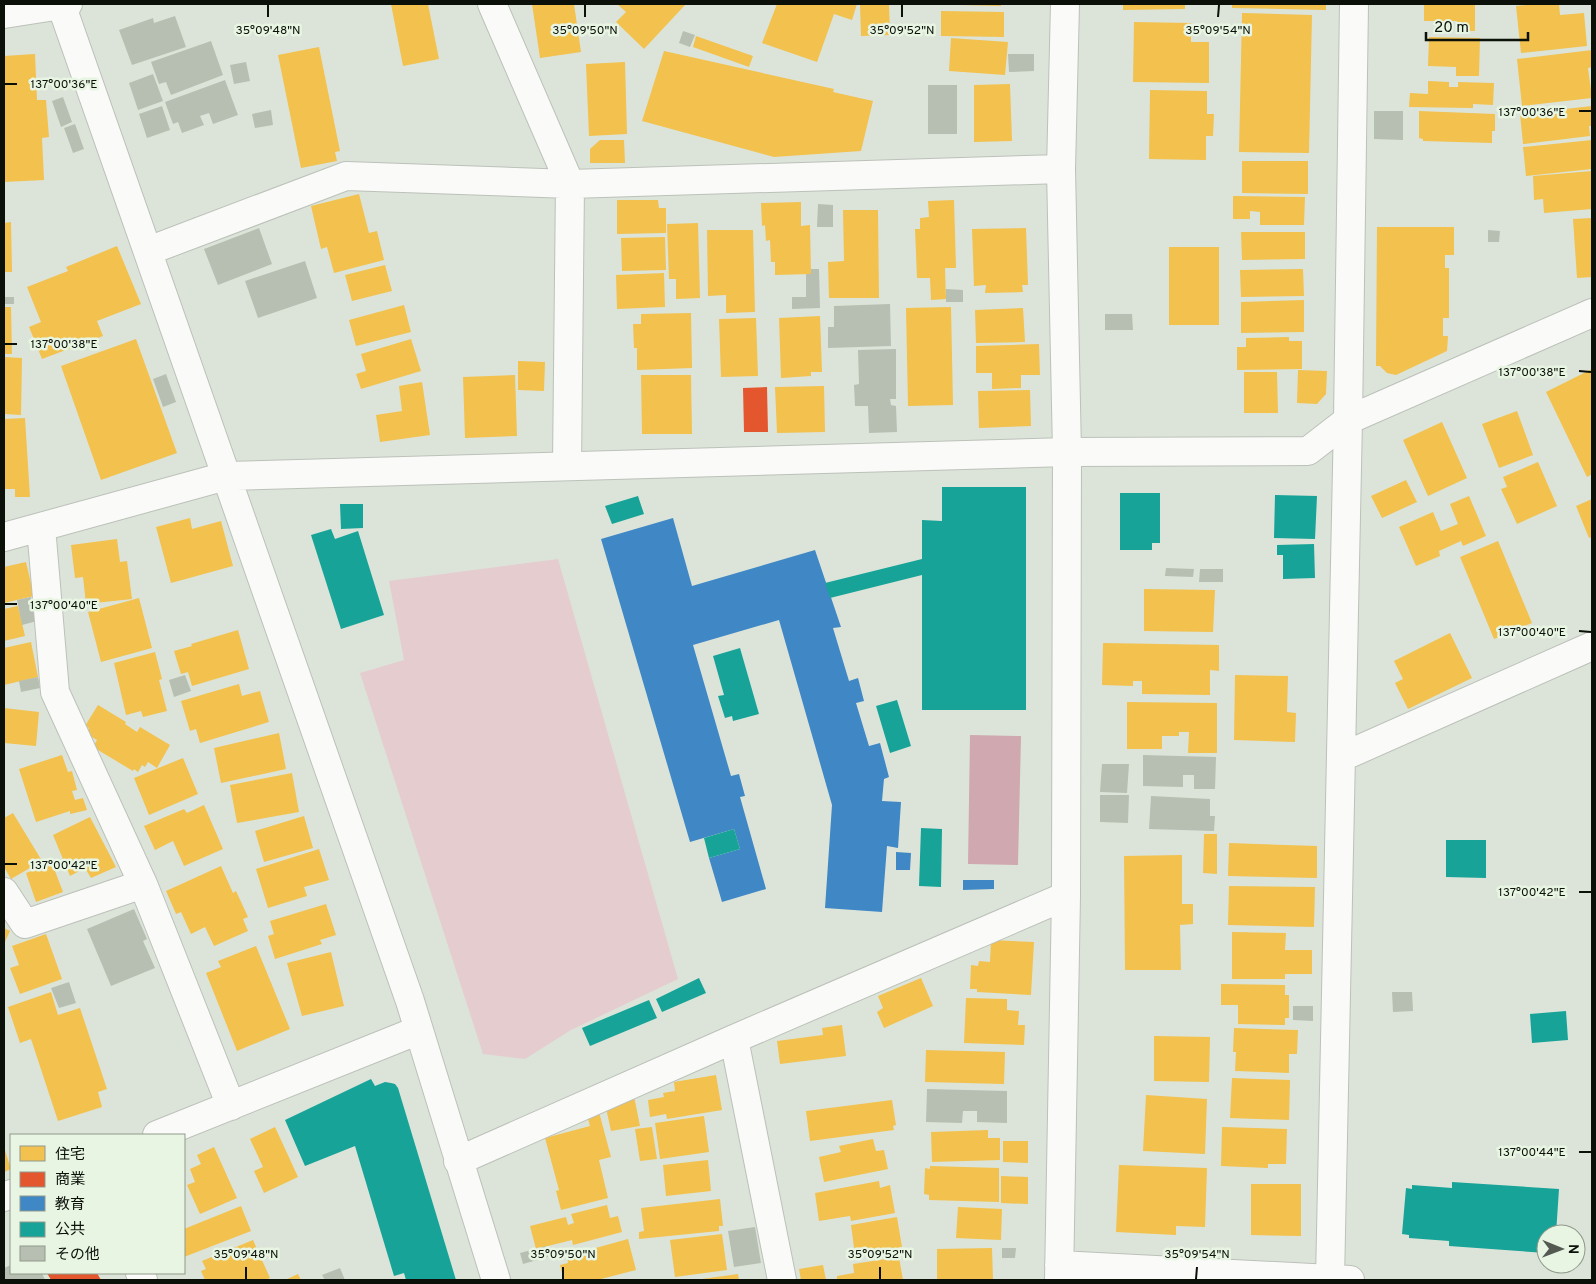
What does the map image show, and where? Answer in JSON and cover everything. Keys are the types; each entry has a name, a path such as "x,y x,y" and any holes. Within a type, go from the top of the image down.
{"street":[{"path":"4,14 64,4 226,476 404,982 496,1280"},
{"path":"492,4 570,184 567,466"},
{"path":"1065,4 1061,169 1066,452 1066,896 1059,1273 1337,1280 1342,756 1354,4"},
{"path":"148,251 346,176 570,184 1061,169"},
{"path":"4,537 226,476 1066,452 1308,451 1348,420 1592,313"},
{"path":"41,527 56,692 143,884 231,1106"},
{"path":"1342,756 1592,646"},
{"path":"4,892 25,924 143,884"},
{"path":"458,1161 1066,896"},
{"path":"160,1134 419,1030"},
{"path":"734,1040 782,1280"}],"shaded area":[{"path":"558,559 678,979 571,1030 525,1059 483,1054 360,673 404,660 389,581"},
{"path":"970,735 1021,736 1018,865 968,864"}],"building: 住宅":[{"path":"391,4 428,4 439,59 403,66"},
{"path":"532,4 574,4 581,52 540,58"},
{"path":"617,4 686,4 644,49 616,22 626,12"},
{"path":"777,4 857,4 852,20 834,14 817,62 762,43"},
{"path":"860,4 889,4 890,35 861,36"},
{"path":"1001,4 1001,6 960,5"},
{"path":"1123,4 1185,4 1185,9 1123,10"},
{"path":"1232,4 1326,4 1326,10 1232,8"},
{"path":"1424,4 1475,4 1475,31 1456,31 1457,21 1424,21"},
{"path":"1559,4 1560,15 1584,13 1587,46 1521,53 1516,6"},
{"path":"941,11 1004,12 1004,37 941,36"},
{"path":"1242,13 1312,15 1309,153 1239,152"},
{"path":"1134,22 1191,23 1191,42 1209,42 1209,83 1133,82"},
{"path":"696,36 753,56 749,67 693,47"},
{"path":"1429,37 1480,38 1479,76 1456,76 1456,67 1428,66"},
{"path":"951,38 1008,42 1005,75 949,71"},
{"path":"319,47 340,151 335,152 337,161 301,168 278,55"},
{"path":"1592,50 1592,67 1588,68 1592,98 1522,106 1517,59"},
{"path":"664,51 834,89 833,92 873,101 861,151 774,157 642,121"},
{"path":"35,54 37,100 46,100 49,137 42,138 44,180 4,182 4,56"},
{"path":"625,62 627,134 589,136 586,64"},
{"path":"1428,81 1449,82 1449,87 1458,87 1458,82 1494,83 1493,105 1473,104 1473,108 1409,107 1410,93 1428,94"},
{"path":"1010,84 1012,141 974,142 974,85"},
{"path":"1150,90 1207,91 1207,114 1214,114 1213,136 1206,136 1206,160 1149,159"},
{"path":"1592,106 1592,126 1589,126 1590,136 1523,144 1520,114"},
{"path":"1419,111 1495,114 1495,131 1492,131 1492,143 1423,141 1423,139 1419,138"},
{"path":"600,140 624,140 625,163 590,163 590,149"},
{"path":"1592,140 1592,169 1526,176 1523,147"},
{"path":"1242,161 1308,161 1308,194 1242,193"},
{"path":"1592,171 1592,209 1544,213 1543,199 1534,200 1533,176"},
{"path":"359,194 369,233 377,231 384,260 334,273 327,247 321,249 311,206"},
{"path":"1233,196 1305,197 1304,225 1260,225 1260,212 1250,211 1250,219 1233,219"},
{"path":"617,200 658,200 659,208 666,208 666,233 617,234"},
{"path":"954,200 956,268 945,268 946,299 931,300 930,278 917,278 915,229 920,229 920,218 929,217 928,201"},
{"path":"801,202 801,226 810,225 811,274 775,275 775,262 771,262 770,240 766,241 765,225 762,226 761,203"},
{"path":"843,210 878,210 879,298 829,298 828,262 844,261"},
{"path":"1592,218 1592,277 1577,278 1573,219"},
{"path":"11,222 12,272 4,272 4,223"},
{"path":"698,223 700,298 676,299 676,279 669,279 667,224"},
{"path":"1377,227 1454,227 1454,255 1445,255 1445,268 1449,268 1449,318 1443,318 1443,336 1448,336 1447,351 1396,375 1387,373 1380,366 1376,366"},
{"path":"1026,228 1028,285 1022,285 1023,292 985,293 986,285 974,286 972,229"},
{"path":"707,230 753,230 755,312 726,313 726,295 708,296"},
{"path":"1241,232 1305,232 1305,259 1242,260"},
{"path":"665,237 666,270 622,271 621,238"},
{"path":"117,246 141,304 97,321 103,336 42,359 29,327 41,322 27,287 68,271 66,267"},
{"path":"1169,247 1219,247 1219,325 1169,325"},
{"path":"385,265 392,291 352,301 345,275"},
{"path":"1303,269 1304,296 1241,297 1240,270"},
{"path":"664,273 665,307 617,309 616,275"},
{"path":"1304,300 1304,332 1241,333 1241,302"},
{"path":"404,305 411,332 356,346 349,320"},
{"path":"4,307 11,307 12,354 4,354"},
{"path":"951,307 953,405 908,406 906,308"},
{"path":"1023,308 1025,342 976,343 975,310"},
{"path":"691,313 692,368 637,370 637,348 634,348 633,324 641,324 641,314"},
{"path":"820,316 822,372 811,372 811,376 781,378 779,318"},
{"path":"756,318 758,376 721,377 719,319"},
{"path":"1289,337 1289,341 1302,341 1302,369 1237,370 1237,347 1246,347 1246,338"},
{"path":"136,339 177,453 101,480 61,366"},
{"path":"411,339 421,371 361,389 356,374 366,371 361,354"},
{"path":"1039,344 1040,375 1021,375 1021,388 992,389 992,373 976,373 976,346"},
{"path":"4,357 22,358 21,415 4,414"},
{"path":"518,361 545,362 544,391 518,390"},
{"path":"1592,369 1592,474 1587,477 1546,392"},
{"path":"1298,370 1327,371 1326,394 1317,404 1297,403"},
{"path":"1244,372 1277,372 1278,413 1244,413"},
{"path":"515,375 517,436 465,438 463,377"},
{"path":"641,375 691,375 692,434 642,434"},
{"path":"422,382 430,435 380,442 376,415 402,411 399,386"},
{"path":"824,386 825,432 777,433 775,387"},
{"path":"1030,390 1031,426 979,428 978,391"},
{"path":"1517,411 1533,455 1499,468 1482,424"},
{"path":"25,418 30,497 15,497 15,489 4,489 4,419"},
{"path":"1442,422 1467,478 1428,496 1403,440"},
{"path":"1538,462 1557,506 1517,524 1501,489 1507,487 1503,477"},
{"path":"1406,480 1417,502 1382,518 1371,496"},
{"path":"1469,496 1486,536 1463,546 1461,541 1439,551 1440,556 1416,566 1399,527 1433,512 1441,531 1458,524 1450,504"},
{"path":"1592,499 1592,537 1589,538 1576,506"},
{"path":"190,518 192,529 221,521 233,566 171,583 156,527"},
{"path":"117,539 120,562 127,561 132,599 86,604 83,577 75,578 71,545"},
{"path":"1498,541 1532,623 1494,639 1460,557"},
{"path":"26,562 34,596 4,603 4,567"},
{"path":"1144,589 1215,590 1213,632 1144,631"},
{"path":"139,598 152,648 101,662 88,612"},
{"path":"18,606 25,636 4,641 4,609"},
{"path":"238,630 249,669 192,686 188,672 181,674 174,651"},
{"path":"1450,633 1472,678 1408,709 1395,683 1403,679 1394,661"},
{"path":"31,642 38,677 4,685 4,648"},
{"path":"1103,643 1219,645 1219,671 1210,670 1210,695 1142,694 1142,681 1133,681 1133,686 1102,685"},
{"path":"155,652 162,679 159,680 167,711 143,717 141,711 126,715 114,663"},
{"path":"1235,675 1288,676 1287,712 1296,713 1295,742 1234,740"},
{"path":"239,684 242,696 260,691 269,722 200,743 196,729 190,731 181,701"},
{"path":"1127,702 1217,703 1217,753 1188,753 1189,732 1179,732 1179,736 1162,736 1162,749 1127,749"},
{"path":"98,705 126,722 125,724 137,732 140,727 170,745 157,768 148,762 145,767 142,765 138,772 134,769 133,771 93,747 97,740 86,734 89,728 85,726"},
{"path":"4,708 39,712 36,746 4,743"},
{"path":"279,733 286,769 221,783 214,748"},
{"path":"62,755 68,772 72,771 77,790 72,791 75,800 83,798 87,810 70,814 70,811 36,822 19,769"},
{"path":"183,758 198,794 149,815 134,778"},
{"path":"292,773 299,812 237,823 230,785"},
{"path":"204,805 223,849 184,866 173,841 155,850 144,826 184,809 187,813"},
{"path":"13,813 42,861 11,879 4,867 4,818"},
{"path":"304,816 313,848 264,862 255,831"},
{"path":"90,817 116,867 91,878 85,868 70,876 53,835"},
{"path":"1204,834 1217,834 1217,874 1203,873"},
{"path":"1229,843 1317,846 1317,878 1228,876"},
{"path":"319,849 329,880 304,887 307,896 268,908 256,869"},
{"path":"1182,855 1182,904 1193,904 1193,924 1180,925 1181,970 1125,970 1124,856"},
{"path":"52,863 63,892 36,902 26,873"},
{"path":"221,866 233,893 236,891 248,917 243,919 248,931 214,946 205,927 191,934 181,912 176,914 166,891"},
{"path":"1229,886 1315,887 1314,927 1228,925"},
{"path":"326,904 336,935 320,940 322,944 275,959 268,936 274,934 270,921"},
{"path":"4,928 10,931 4,944"},
{"path":"1232,932 1286,933 1285,950 1312,950 1312,974 1285,974 1285,979 1232,979"},
{"path":"46,934 62,979 20,994 10,968 19,965 12,946"},
{"path":"991,940 1034,942 1031,995 977,992 977,989 970,989 971,965 978,966 979,961 990,962"},
{"path":"256,946 290,1029 237,1051 206,973 221,967 218,961"},
{"path":"331,952 344,1006 302,1016 287,963"},
{"path":"921,978 933,1006 884,1028 877,1012 883,1008 878,996"},
{"path":"1221,984 1285,985 1285,995 1289,995 1289,1018 1285,1018 1285,1025 1238,1024 1238,1005 1221,1005"},
{"path":"51,992 58,1015 80,1008 107,1089 98,1092 102,1107 58,1121 31,1039 20,1043 8,1007"},
{"path":"966,998 1007,999 1007,1010 1019,1011 1018,1025 1025,1025 1024,1045 964,1043"},
{"path":"842,1025 846,1056 780,1064 777,1041 823,1035 822,1028"},
{"path":"1234,1028 1298,1030 1297,1054 1289,1054 1289,1073 1235,1071 1236,1052 1233,1052"},
{"path":"1154,1036 1210,1037 1209,1082 1154,1081"},
{"path":"926,1050 1005,1052 1004,1084 925,1082"},
{"path":"716,1075 722,1110 667,1119 666,1114 650,1117 648,1100 664,1097 663,1093 675,1091 674,1082"},
{"path":"1232,1078 1290,1080 1289,1120 1230,1118"},
{"path":"1146,1095 1207,1099 1205,1154 1143,1151"},
{"path":"634,1096 640,1126 611,1131 606,1108"},
{"path":"892,1100 896,1125 893,1126 894,1130 810,1141 806,1111"},
{"path":"599,1112 611,1157 599,1160 608,1198 561,1210 556,1191 559,1190 545,1138 590,1126 587,1115"},
{"path":"704,1116 709,1152 660,1159 655,1123"},
{"path":"275,1127 298,1177 264,1193 254,1171 263,1167 250,1139"},
{"path":"652,1127 657,1159 640,1161 635,1129"},
{"path":"1222,1127 1287,1129 1286,1164 1268,1164 1268,1168 1221,1166"},
{"path":"988,1130 988,1138 1000,1138 1000,1160 932,1162 931,1132"},
{"path":"873,1139 876,1151 884,1150 888,1169 824,1182 819,1157 841,1152 839,1146"},
{"path":"1003,1141 1028,1141 1028,1163 1003,1162"},
{"path":"4,1147 10,1169 4,1172"},
{"path":"214,1147 237,1198 200,1214 187,1185 195,1182 190,1169 201,1164 197,1155"},
{"path":"708,1160 711,1191 666,1196 663,1165"},
{"path":"1119,1165 1207,1168 1205,1227 1176,1226 1176,1235 1116,1232"},
{"path":"930,1166 999,1168 999,1202 929,1200 929,1195 924,1194 925,1168 930,1169"},
{"path":"1001,1176 1028,1177 1028,1204 1001,1203"},
{"path":"879,1181 880,1188 890,1185 895,1213 851,1221 850,1216 819,1221 815,1193"},
{"path":"1251,1184 1301,1184 1301,1236 1251,1235"},
{"path":"720,1199 723,1226 719,1226 719,1231 639,1239 639,1232 644,1231 641,1208"},
{"path":"607,1205 610,1218 618,1216 622,1232 573,1245 572,1240 536,1249 530,1226 566,1217 568,1225 574,1223 571,1214"},
{"path":"241,1206 251,1231 185,1257 185,1229"},
{"path":"958,1207 1002,1209 1001,1240 956,1238"},
{"path":"897,1217 902,1247 855,1255 851,1225"},
{"path":"722,1234 727,1270 675,1277 670,1240"},
{"path":"628,1239 636,1270 597,1280 564,1280 560,1265 568,1263 567,1256"},
{"path":"253,1240 270,1278 265,1280 205,1280 201,1271 206,1269 202,1261"},
{"path":"992,1248 993,1279 937,1280 937,1249"},
{"path":"899,1257 903,1280 837,1280 837,1276 854,1273 853,1264"},
{"path":"823,1265 826,1280 801,1280 799,1269"},
{"path":"298,1274 301,1280 285,1280"},
{"path":"738,1274 739,1280 702,1280 702,1279"}],"building: 商業":[{"path":"767,387 768,432 744,432 743,388"},
{"path":"48,1274 98,1274 101,1280 51,1280"}],"building: 教育":[{"path":"673,518 692,586 815,550 841,627 833,628 849,681 858,678 864,701 856,703 869,746 880,743 889,777 884,779 882,801 901,802 898,848 887,846 882,912 825,908 832,805 779,620 693,645 731,776 739,774 745,796 740,797 766,889 722,902 709,858 740,849 734,829 690,842 601,539"},
{"path":"896,852 911,853 910,870 896,870"},
{"path":"963,880 994,880 994,889 963,890"}],"building: 公共":[{"path":"942,487 1026,487 1026,710 922,710 922,575 830,598 825,583 922,559 922,520 942,521"},
{"path":"1120,493 1160,493 1160,543 1152,543 1152,550 1120,550"},
{"path":"1275,495 1317,496 1315,539 1274,538"},
{"path":"638,496 644,514 612,524 605,506"},
{"path":"340,504 363,504 363,528 341,529"},
{"path":"331,529 335,539 358,531 384,615 341,629 311,535"},
{"path":"1314,544 1315,578 1283,579 1283,555 1277,555 1277,545"},
{"path":"740,648 759,714 733,721 732,716 725,718 718,696 724,695 713,656"},
{"path":"897,700 911,746 890,753 876,706"},
{"path":"921,828 942,829 941,887 919,886"},
{"path":"734,829 740,849 709,858 704,838"},
{"path":"1446,840 1486,840 1486,878 1446,877"},
{"path":"699,978 706,993 662,1012 656,999"},
{"path":"649,1000 657,1018 590,1046 582,1028"},
{"path":"1566,1011 1568,1040 1532,1043 1530,1014"},
{"path":"371,1079 375,1086 385,1082 395,1084 398,1088 456,1280 406,1280 404,1273 394,1276 355,1146 305,1166 285,1120"},
{"path":"1452,1182 1559,1189 1557,1224 1536,1224 1536,1252 1449,1246 1449,1241 1409,1238 1409,1235 1402,1234 1406,1188 1412,1189 1412,1185 1452,1188"}],"building: その他":[{"path":"175,16 186,47 132,65 119,30 153,18 154,23"},
{"path":"683,31 695,35 690,47 679,43"},
{"path":"211,41 223,75 171,95 166,82 159,84 151,62"},
{"path":"1008,54 1034,54 1034,71 1009,72"},
{"path":"246,62 250,81 234,84 230,65"},
{"path":"153,74 163,101 138,110 129,83"},
{"path":"225,80 238,115 213,124 209,113 200,116 204,125 182,133 178,122 173,124 165,102"},
{"path":"928,85 957,85 957,134 928,134"},
{"path":"63,97 72,122 61,127 52,101"},
{"path":"162,106 170,130 147,138 139,114"},
{"path":"271,110 273,125 255,128 252,114"},
{"path":"1374,111 1403,111 1403,140 1374,139"},
{"path":"75,124 84,149 73,153 64,128"},
{"path":"818,204 833,205 833,227 817,227"},
{"path":"259,228 272,264 218,285 204,249"},
{"path":"1488,230 1500,231 1499,242 1488,242"},
{"path":"305,261 317,298 258,318 245,281"},
{"path":"811,269 819,269 820,308 792,309 792,297 806,297 806,274 811,274"},
{"path":"946,289 963,290 963,302 946,302"},
{"path":"4,297 14,297 14,304 4,304"},
{"path":"890,304 891,346 828,348 828,327 834,327 834,306"},
{"path":"1105,314 1132,314 1133,330 1105,330"},
{"path":"896,349 896,399 890,399 891,405 896,406 897,432 869,433 868,406 855,406 854,385 859,384 858,350"},
{"path":"166,374 176,402 163,407 153,379"},
{"path":"1166,568 1194,569 1193,577 1165,576"},
{"path":"1200,569 1223,569 1223,582 1199,582"},
{"path":"31,597 37,621 22,625 17,600"},
{"path":"185,675 191,691 174,697 169,680"},
{"path":"38,677 40,688 21,692 19,681"},
{"path":"1143,755 1216,757 1215,789 1194,789 1194,775 1183,775 1183,787 1143,786"},
{"path":"1102,764 1129,764 1127,793 1100,792"},
{"path":"1100,795 1129,795 1128,823 1100,822"},
{"path":"1151,796 1210,799 1210,816 1215,816 1214,831 1149,829"},
{"path":"134,909 147,939 143,941 155,968 111,986 87,929"},
{"path":"69,982 76,1003 59,1008 51,988"},
{"path":"1392,992 1412,992 1413,1011 1393,1012"},
{"path":"1293,1006 1313,1006 1313,1021 1293,1020"},
{"path":"927,1089 1007,1091 1007,1123 977,1122 977,1111 963,1111 962,1123 926,1122"},
{"path":"755,1227 761,1263 734,1267 728,1231"},
{"path":"546,1246 548,1257 523,1264 520,1253"},
{"path":"1002,1248 1016,1248 1015,1258 1002,1258"},
{"path":"10,1265 10,1274 42,1274 45,1280 4,1280 4,1268"},
{"path":"340,1268 345,1280 325,1280 322,1275"}]}
